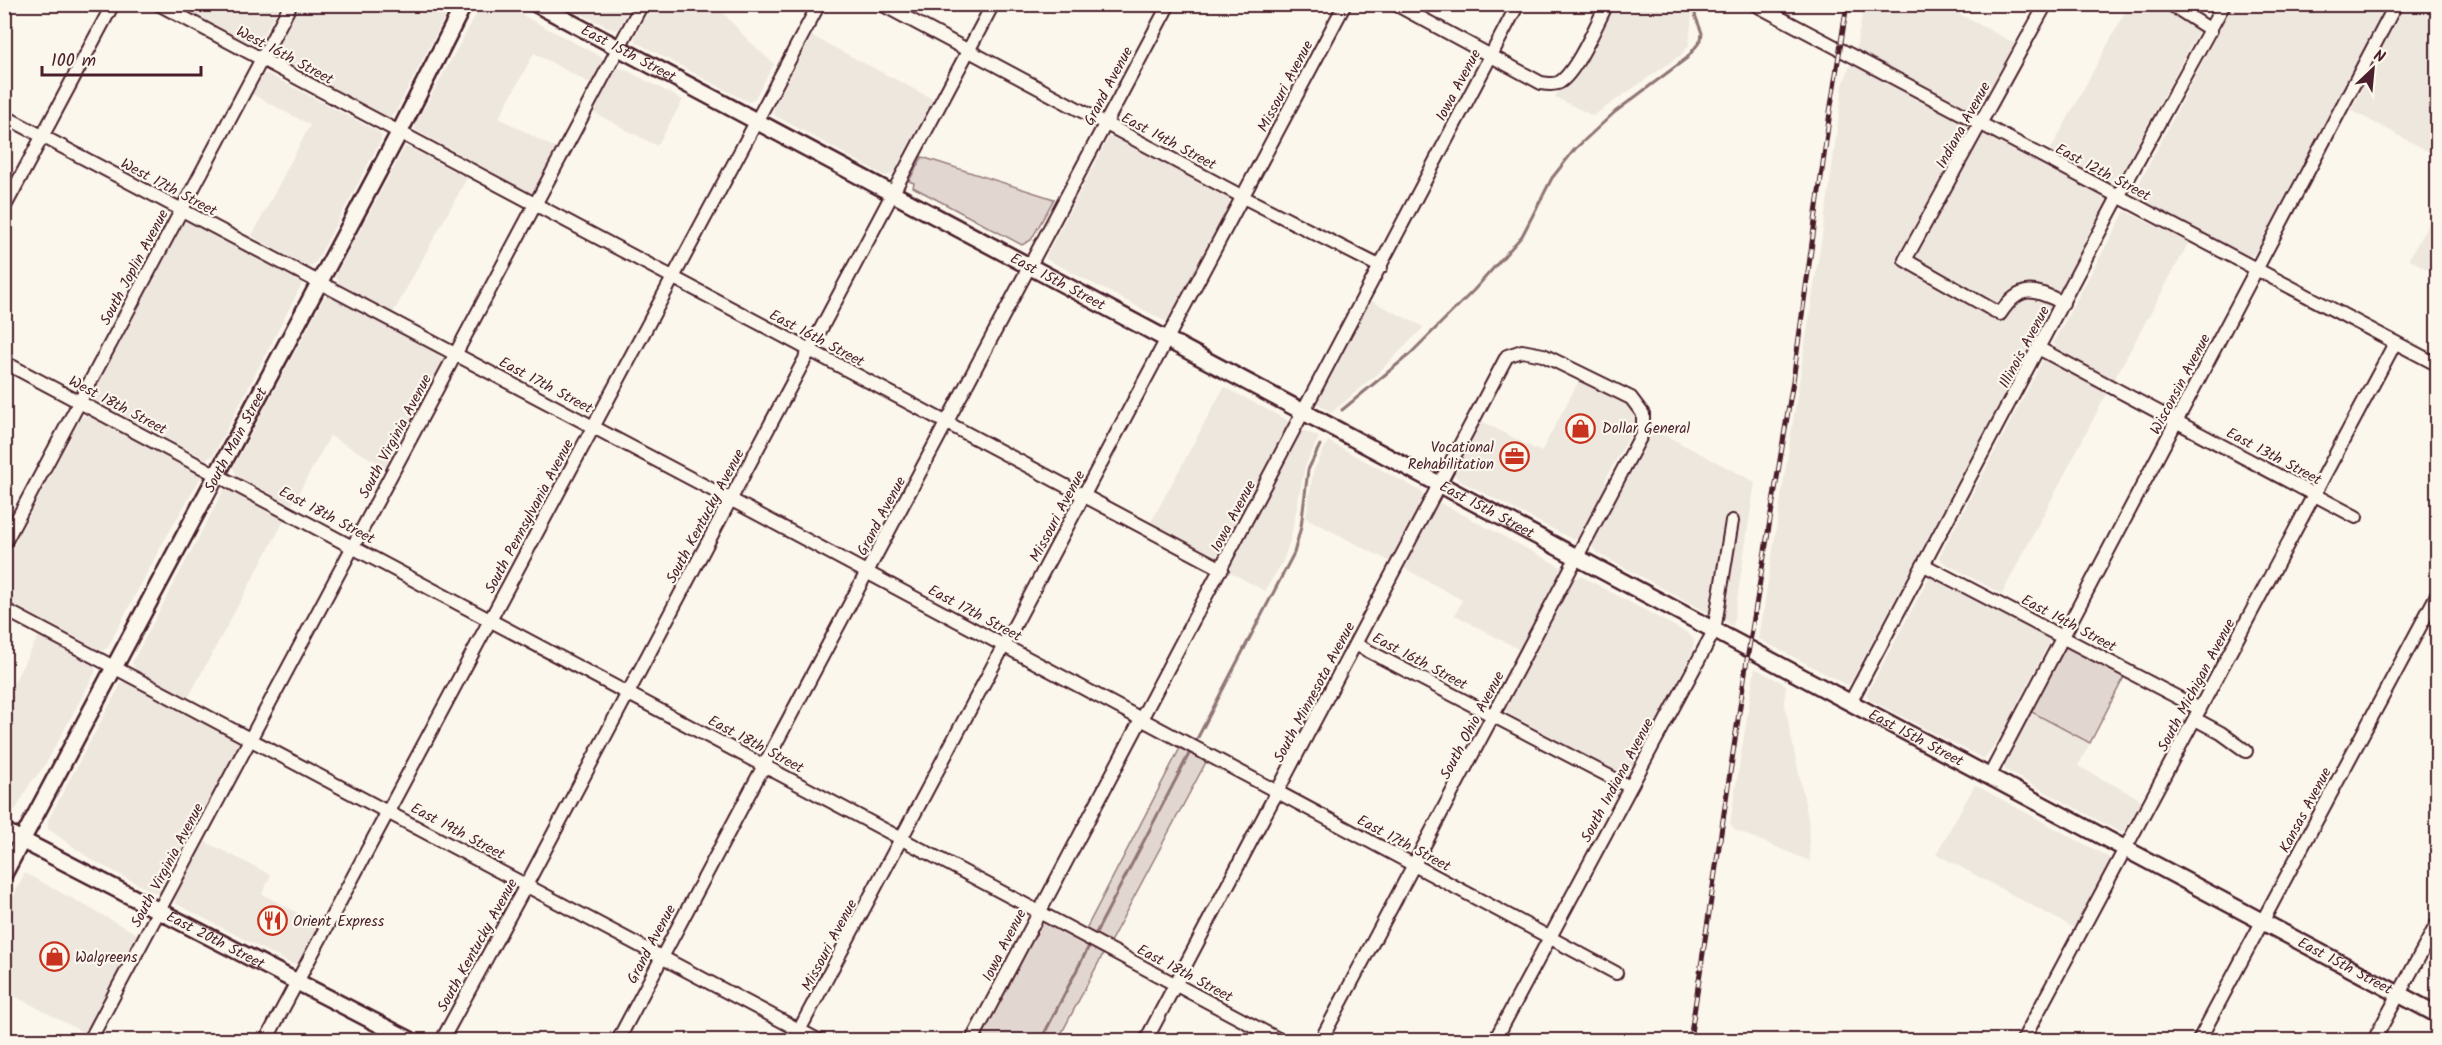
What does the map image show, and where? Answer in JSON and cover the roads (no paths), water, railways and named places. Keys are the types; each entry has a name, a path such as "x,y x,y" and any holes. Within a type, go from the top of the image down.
{"main road":[{"name":"South Main Street","path":"4,874 399,133 464,4"},
{"name":"East 15th Street","path":"536,4 1028,268 2438,1016"},
{"name":"East 20th Street","path":"4,831 410,1041"}],"street":[{"path":"4,208 113,4"},
{"name":"West 16th Street","path":"158,4 399,133"},
{"name":"South Joplin Avenue","path":"4,544 291,4"},
{"name":"South Virginia Avenue","path":"90,1041 642,4"},
{"name":"South Pennsylvania Avenue","path":"266,1041 819,4"},
{"name":"East 14th Street","path":"881,4 1105,125 1381,267"},
{"name":"South Kentucky Avenue","path":"441,1041 893,196 993,4"},
{"name":"Grand Avenue","path":"618,1041 1169,4"},
{"name":"Missouri Avenue","path":"797,1036 1345,4"},
{"path":"1395,4 1541,83 1558,84 1568,75 1607,4"},
{"name":"Iowa Avenue","path":"972,1041 1518,4"},
{"name":"East 12th Street","path":"1754,4 2438,365"},
{"name":"Indiana Avenue","path":"2046,4 1905,260 2000,314 2013,297 2029,291 2063,303"},
{"path":"2170,4 2211,30"},
{"name":"Illinois Avenue","path":"1850,703 2040,349 2118,197 2224,4"},
{"name":"Wisconsin Avenue","path":"1989,777 2396,4"},
{"name":"West 17th Street","path":"4,116 319,283"},
{"name":"East 16th Street","path":"399,133 1222,570"},
{"name":"East 17th Street","path":"319,283 1006,646 1616,973"},
{"name":"South Michigan Avenue","path":"2023,1041 2395,343"},
{"name":"East 13th Street","path":"2040,349 2356,517"},
{"name":"South Minnesota Avenue","path":"1146,1041 1508,356 1522,351 1542,355 1631,398 1641,409 1644,423"},
{"name":"West 18th Street","path":"4,362 217,474"},
{"name":"South Ohio Avenue","path":"1321,1041 1639,441 1644,423"},
{"name":"East 18th Street","path":"217,474 1280,1041"},
{"name":"South Indiana Avenue","path":"1495,1041 1714,631 1732,521"},
{"name":"East 14th Street","path":"1924,565 2063,637 2197,714 2246,751"},
{"name":"Kansas Avenue","path":"2199,1041 2438,593"},
{"name":"East 19th Street","path":"4,609 662,957 797,1036 818,1041"},
{"name":"East 16th Street","path":"1355,644 1630,787"},
{"path":"2374,1041 2438,922"}],"waterway":[{"path":"1342,410 1410,354 1474,290 1522,236 1552,178 1575,149 1615,112 1687,58 1701,40 1702,33 1695,15 1698,4"},
{"path":"1197,739 1294,553 1301,527 1308,470 1320,445"},
{"path":"1096,933 1189,754"},
{"path":"1041,1040 1088,948"}],"railway":[{"path":"1690,1040 1746,666 1793,381 1847,4"}],"place":[{"name":"Dollar General","path":"1581,428"},
{"name":"Vocational Rehabilitation","path":"1515,456"},
{"name":"Orient Express","path":"272,921"},
{"name":"Walgreens","path":"54,957"}]}
